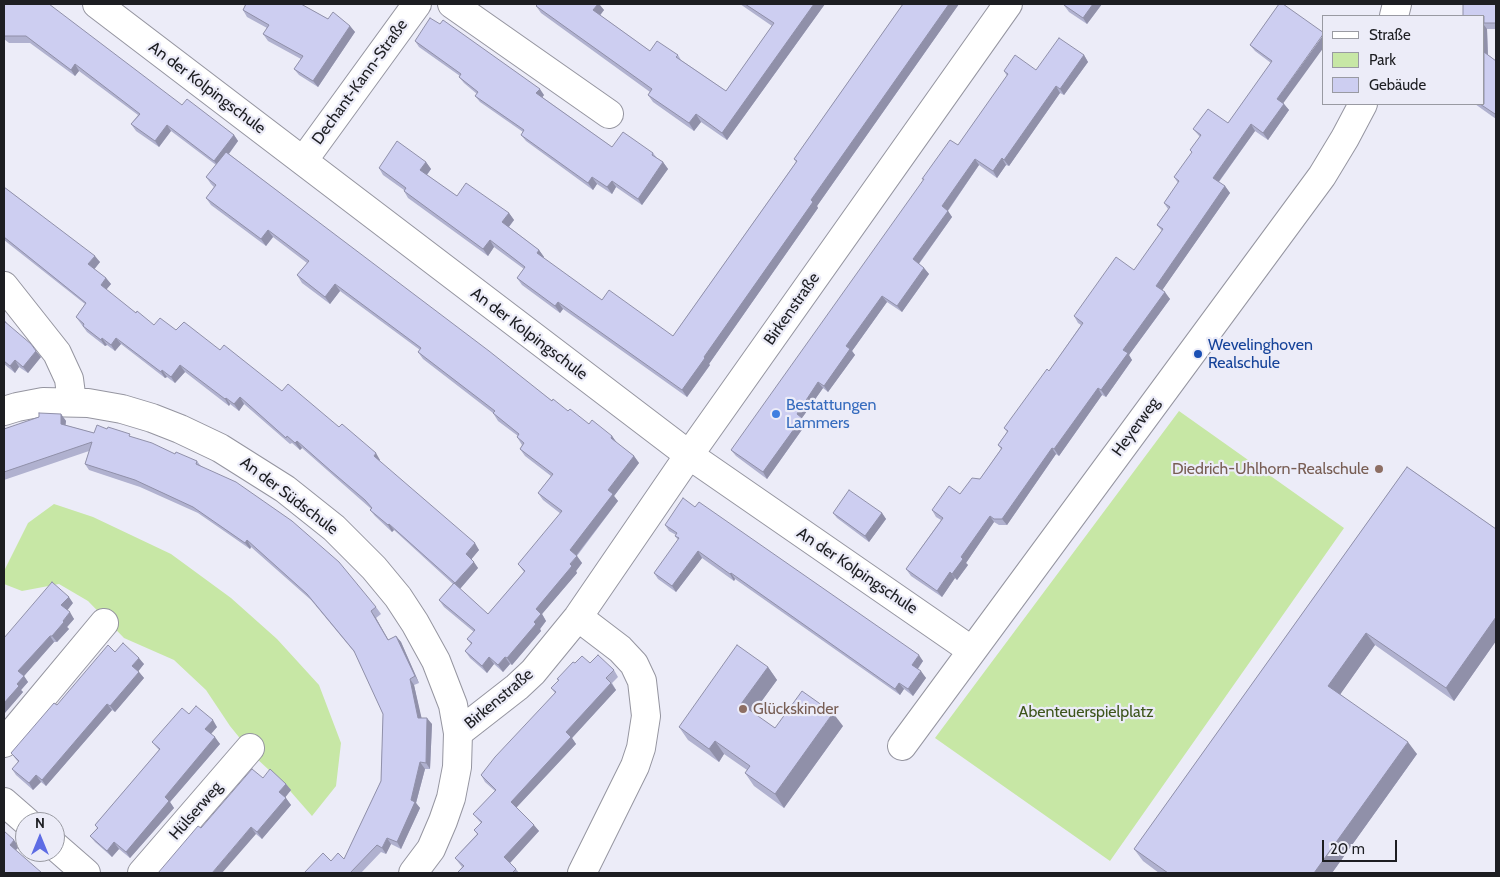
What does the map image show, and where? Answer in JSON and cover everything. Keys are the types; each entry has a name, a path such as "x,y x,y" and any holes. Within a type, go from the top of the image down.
{"street":[{"name":"Dechant-Kann-Straße","path":"303,161 417,4"},
{"path":"452,4 609,114"},
{"name":"Birkenstraße","path":"413,873 431,850 451,798 457,767 458,733 517,688 578,617 689,455 1008,4"},
{"name":"An der Kolpingschule","path":"100,5 689,455 972,650"},
{"name":"Heyerweg","path":"902,746 1322,176 1362,105"},
{"path":"4,286 60,359 69,379 72,402"},
{"name":"An der Südschule","path":"4,411 37,403 72,402 105,406 139,414 207,441 235,456 273,481 328,523 380,574 415,623 436,660 453,705 458,733"},
{"path":"578,617 620,649 634,664 642,681 646,716 642,743 635,766 582,873"},
{"path":"4,743 104,623"},
{"name":"Hülserweg","path":"142,873 250,748"},
{"path":"4,802 16,812"},
{"path":"65,855 86,873"}],"green space":[{"name":"Abenteuerspielplatz","path":"1179,411 1344,528 1110,861 935,738"},
{"path":"54,504 93,517 171,554 231,598 277,639 319,685 341,743 336,786 312,816 284,784 255,757 230,726 206,690 174,660 124,638 88,601 59,584 22,591 4,584 4,571 28,523"}],"building":[{"path":"4,4 49,4 182,105 187,99 234,135 214,161 167,125 155,141 131,124 140,114 75,64 71,70 26,36 4,36"},
{"path":"246,4 301,4 328,19 333,12 350,26 313,81 294,69 303,56 263,34 269,25 243,10"},
{"path":"538,4 598,4 593,10 650,51 657,41 678,55 676,57 726,91 774,23 745,4 814,4 722,133 696,114 689,123 648,95 652,89 536,6"},
{"path":"903,4 949,4 811,200 813,202 682,390 558,302 555,306 517,278 525,267 490,240 483,249 404,191 406,188 379,168 397,141 426,162 420,170 457,196 466,183 509,213 502,222 539,250 537,253 602,300 609,290 673,336 797,161 794,159"},
{"path":"1065,4 1093,4 1083,18"},
{"path":"1279,4 1283,4 1322,32 1322,36 1277,99 1284,104 1263,133 1251,124 1213,178 1225,186 1156,286 1165,292 1123,350 1128,353 1101,390 1098,388 1054,449 1052,448 1002,519 994,519 990,516 961,557 963,559 952,574 950,572 937,591 906,569 943,518 932,510 949,486 960,494 972,478 980,479 1002,448 998,445 1008,431 1004,428 1047,369 1049,371 1083,323 1074,316 1116,257 1134,270 1163,229 1157,225 1170,207 1164,203 1179,181 1174,177 1192,152 1190,150 1201,135 1193,129 1208,109 1228,123 1272,61 1250,45"},
{"path":"1463,4 1496,4 1496,23 1485,23 1485,15 1463,15"},
{"path":"430,18 440,24 443,20 540,89 536,93 612,147 623,132 653,153 652,155 663,162 638,199 612,181 607,187 592,177 588,183 521,135 524,130 475,96 478,92 459,77 461,74 415,41"},
{"path":"1059,38 1084,55 1060,89 1056,86 1004,160 1002,158 993,171 975,159 942,206 948,211 913,259 924,268 897,306 882,296 846,346 850,349 824,386 818,382 797,414 802,418 763,472 731,450 950,140 958,145 1008,74 1004,71 1015,55 1036,70"},
{"path":"1485,53 1496,61 1495,114 1482,105 1485,105"},
{"path":"226,152 552,401 553,399 568,411 570,409 589,424 592,420 634,456 608,490 613,494 570,550 577,556 570,564 572,566 536,609 541,614 534,622 536,624 507,658 505,657 498,665 489,657 482,666 465,651 472,643 467,639 475,630 439,600 454,583 488,614 525,571 518,564 562,511 538,493 553,474 520,449 524,443 517,437 519,434 493,413 495,411 418,352 421,348 335,284 325,297 297,275 309,261 268,230 261,239 206,198 216,185 206,177"},
{"path":"4,187 95,256 88,264 106,278 101,285 136,313 137,311 154,325 160,318 176,330 184,322 220,350 224,345 282,391 288,384 339,427 342,424 376,453 374,456 475,543 466,554 474,562 455,583 389,524 370,510 372,508 365,500 297,441 295,443 287,436 286,438 240,397 234,404 180,365 171,377 162,370 161,372 116,338 111,345 83,326 84,324 76,317 86,303 4,237"},
{"path":"4,321 31,344 36,351 23,367 15,360 10,366 4,361"},
{"path":"39,413 61,414 61,424 94,433 97,425 107,429 108,427 197,461 196,464 236,482 292,521 339,562 376,607 371,611 388,640 396,636 415,676 410,679 418,718 427,718 426,763 420,762 411,800 415,802 397,842 387,838 382,848 377,845 350,873 304,873 323,853 331,861 338,853 344,859 381,781 383,714 354,651 307,594 247,540 245,543 193,507 135,480 85,464 92,442 4,472 4,429 39,417"},
{"path":"1407,467 1496,529 1496,617 1446,688 1366,633 1328,686 1408,742 1314,873 1168,873 1134,849"},
{"path":"849,490 882,513 865,536 833,513"},
{"path":"683,498 695,507 699,502 919,655 912,665 921,671 908,689 899,683 895,689 698,551 672,586 654,573 679,538 675,536 677,533 665,525"},
{"path":"52,582 69,597 61,605 70,612 52,636 18,671 24,676 17,684 19,686 4,703 4,638"},
{"path":"123,643 139,658 132,666 139,672 110,706 107,704 42,780 36,775 29,783 12,769 19,761 11,753 54,703 57,705 108,645 115,652"},
{"path":"737,645 768,667 741,704 775,728 802,691 833,713 775,794 745,773 750,766 715,741 709,749 679,727"},
{"path":"598,655 614,670 606,678 611,683 566,732 571,737 511,802 534,825 504,857 516,869 512,873 457,873 464,866 455,858 478,834 474,830 482,822 473,814 496,790 481,775 495,757 556,692 551,688 573,662 575,663 582,656 590,663"},
{"path":"196,706 213,720 205,729 215,737 165,797 169,801 126,852 114,842 107,851 90,836 98,828 95,825 160,749 152,742 182,708 189,714"},
{"path":"252,769 263,778 270,769 286,784 279,792 286,798 257,832 251,827 212,873 158,873 198,826 201,828"},
{"path":"4,831 14,840 10,845 15,849 15,862 29,862 42,873 4,873"}],"place":[{"name":"Wevelinghoven Realschule","path":"1198,354"},
{"name":"Bestattungen Lammers","path":"776,414"},
{"name":"Diedrich-Uhlhorn-Realschule","path":"1379,469"},
{"name":"Glückskinder","path":"743,709"}]}
